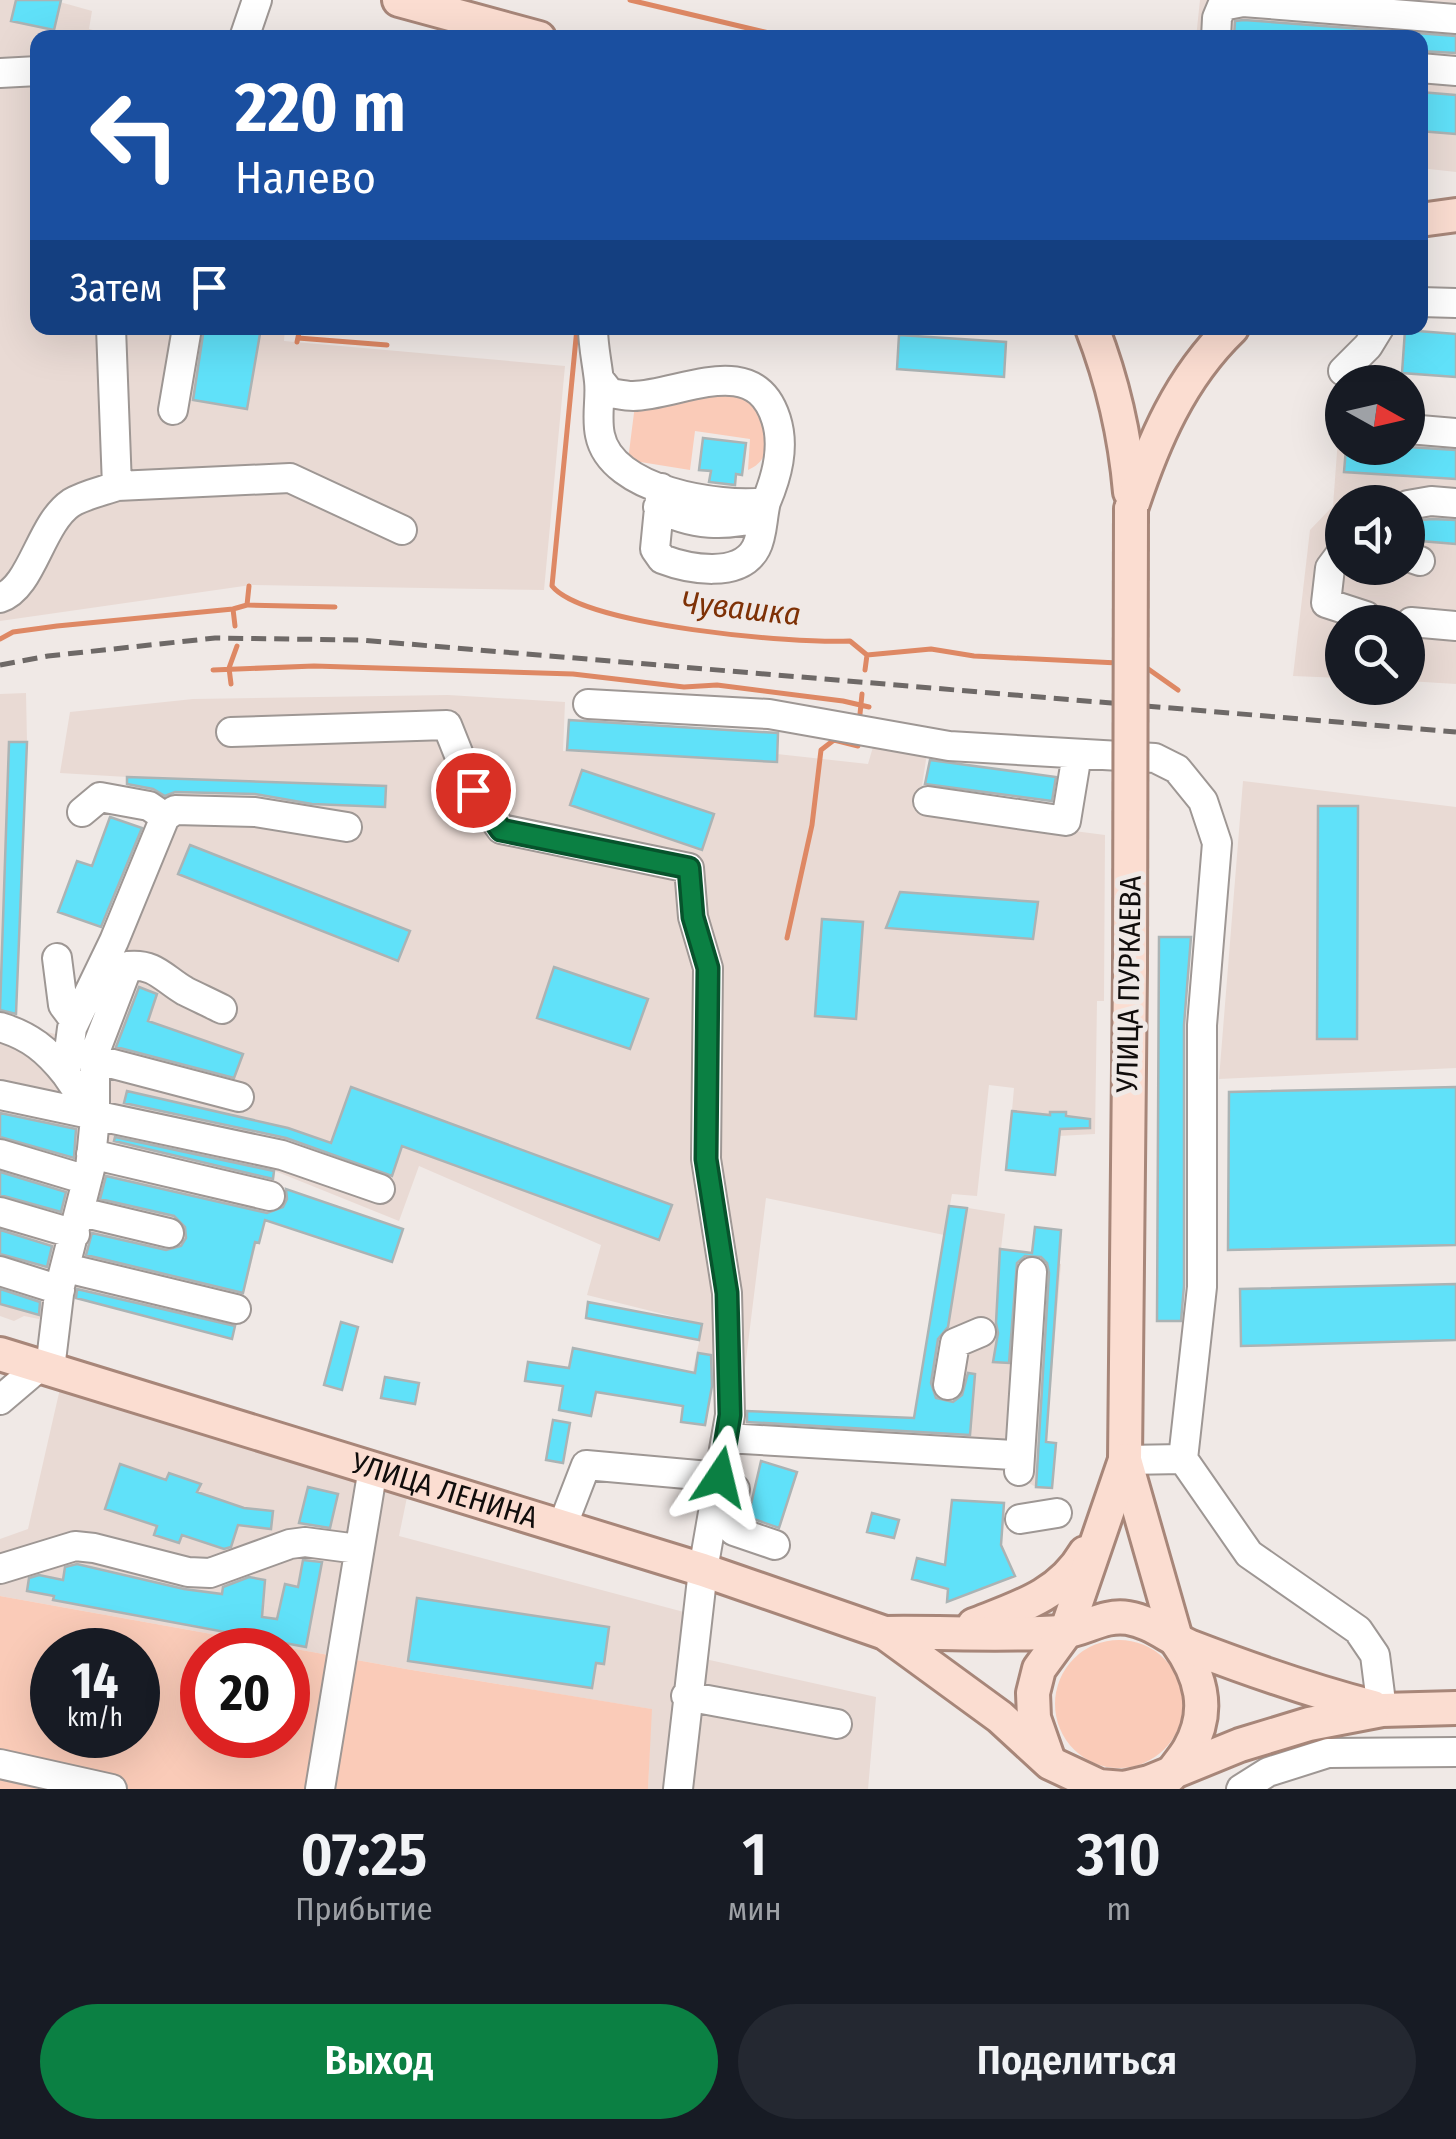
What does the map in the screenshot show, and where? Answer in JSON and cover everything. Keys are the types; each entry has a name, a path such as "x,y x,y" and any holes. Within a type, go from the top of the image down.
{"main road":[{"path":"399,0 510,30"},
{"path":"1428,209 1456,214"},
{"path":"1428,219 1456,214"},
{"path":"1095,335 1112,379 1126,444 1131,509"},
{"path":"1131,509 1151,448 1180,392 1226,335"},
{"name":"УЛИЦА ПУРКАЕВА","path":"1124,1460 1131,509"},
{"name":"УЛИЦА ЛЕНИНА","path":"0,1354 703,1570 885,1632"},
{"path":"1055,1776 1034,1718 1033,1693 1040,1669 1066,1632 1124,1460"},
{"path":"1124,1460 1177,1642 1194,1665 1202,1693 1201,1722 1190,1748 1168,1781"},
{"path":"958,1631 1036,1601 1062,1584 1082,1558 1111,1500"},
{"path":"885,1632 1066,1632 1098,1620 1126,1618 1154,1625 1177,1642 1311,1691 1382,1710"},
{"path":"885,1632 1000,1718 1055,1776 1112,1787 1168,1781 1240,1745 1309,1724 1382,1710 1456,1708"}],"lane":[{"path":"247,30 256,0"},
{"path":"1216,30 1222,6 1243,2 1456,19"},
{"path":"1428,69 1456,71"},
{"path":"0,73 30,71"},
{"path":"1428,302 1456,303"},
{"path":"111,335 117,486"},
{"path":"174,410 186,335"},
{"path":"593,335 600,436 624,472 660,498 764,509"},
{"path":"1347,365 1374,335"},
{"path":"599,379 610,394 632,396 737,380 764,395 773,408 780,431 777,471 755,550 745,561 731,569 662,558 655,549 660,498"},
{"path":"1425,430 1456,433"},
{"path":"0,598 20,582 45,532 70,504 117,486 290,478 402,530"},
{"path":"1425,502 1456,503"},
{"path":"1425,623 1456,626"},
{"path":"588,704 769,714 950,746 1155,758 1177,769 1203,801 1217,843 1202,1025 1202,1287 1183,1459 1249,1554 1358,1630 1375,1656 1382,1710"},
{"path":"231,732 447,725 473,790 501,830 689,868 693,917 708,968 706,1159 727,1293 730,1415 735,1438 729,1522 734,1532 775,1545"},
{"path":"928,801 1062,825 1077,754"},
{"path":"82,812 100,797 149,806 164,817"},
{"path":"66,1074 67,1049 75,1021 164,817 175,810 256,812 347,827"},
{"path":"57,958 63,1005 75,1021"},
{"path":"0,1400 45,1368 89,1167 95,1116 94,1059 128,966 141,964 156,969 181,988 222,1009"},
{"path":"0,1026 24,1034 47,1050 95,1116"},
{"path":"94,1059 239,1097"},
{"path":"0,1095 282,1155 380,1189"},
{"path":"0,1154 270,1196"},
{"path":"0,1212 169,1233"},
{"path":"0,1272 236,1309"},
{"path":"735,1438 1016,1463 1032,1272"},
{"path":"948,1385 955,1343 981,1332"},
{"path":"678,1789 703,1570 720,1477 735,1438"},
{"path":"1124,1460 1183,1459"},
{"path":"562,1527 586,1465 720,1477"},
{"path":"320,1789 374,1468"},
{"path":"1020,1519 1057,1512"},
{"path":"0,1569 75,1546 188,1572 210,1572 305,1542 358,1550"},
{"path":"686,1696 838,1724"},
{"path":"1241,1789 1268,1772 1328,1753 1456,1752"},
{"path":"0,1764 112,1789"}],"shaded area":[{"path":"0,0 53,0 92,11 89,29 93,30 30,30 30,335 284,335 284,341 565,366 544,590 251,585 0,621"},
{"path":"1200,0 1456,0 1456,172 1428,169 1428,30 1197,30"},
{"path":"717,387 765,406 766,451 757,465 748,470 750,439 695,431 690,470 628,460 635,405"},
{"path":"1425,417 1456,419 1456,684 1425,682 1425,605 1325,605 1325,677 1293,676 1310,530 1325,514 1325,585 1425,585 1425,485 1335,485 1336,465 1425,465"},
{"path":"26,693 15,1024 83,1041 90,1017 169,840 127,795 127,777 60,773 70,712 193,699 448,695 565,702 563,751 776,762 777,754 868,764 875,740 928,747 918,811 1105,835 1104,1001 1097,1001 1095,1134 1059,1136 1034,1113 1012,1111 1014,1088 989,1085 977,1196 952,1194 950,1205 1005,1214 1001,1249 1032,1255 1032,1260 1061,1264 1046,1442 1052,1488 1036,1487 985,1459 745,1426 745,1411 914,1418 944,1235 766,1198 742,1392 690,1384 703,1324 587,1295 601,1245 419,1166 399,1221 275,1171 232,1339 66,1296 39,1319 24,1316 14,1321 0,1316 0,694"},
{"path":"1243,781 1456,807 1456,1068 1219,1079"},
{"path":"64,1371 412,1473 399,1536 710,1619 705,1659 876,1697 868,1789 648,1789 651,1709 310,1652 310,1628 180,1628 0,1596 0,1539 28,1529"},
{"path":"0,1596 180,1628 180,1758 310,1758 310,1652 652,1709 648,1789 0,1789"},
{"path":"1119,1640 1144,1645 1164,1659 1178,1679 1183,1704 1178,1729 1164,1749 1144,1763 1119,1768 1094,1763 1074,1749 1060,1729 1055,1704 1060,1679 1074,1659 1094,1645"}],"building":[{"path":"16,0 61,0 54,30 11,21"},
{"path":"1244,20 1376,30 1234,30 1235,21"},
{"path":"1428,34 1456,36 1456,53 1428,51"},
{"path":"1428,93 1456,95 1456,134 1428,132"},
{"path":"1456,334 1456,377 1425,375 1425,365 1403,365 1405,335"},
{"path":"203,335 260,335 247,409 193,400"},
{"path":"899,335 1006,342 1004,377 897,369"},
{"path":"703,438 746,443 742,475 736,474 735,485 709,482 711,471 699,470"},
{"path":"1425,448 1456,450 1456,479 1344,472 1345,465 1425,465"},
{"path":"1425,520 1456,520 1456,544 1425,541"},
{"path":"569,720 778,733 777,762 567,750"},
{"path":"9,742 27,742 16,1014 0,1010"},
{"path":"930,760 1056,777 1052,801 925,784"},
{"path":"582,770 714,814 702,850 570,805"},
{"path":"127,777 386,786 385,807 312,804 255,794 175,792 165,796 153,789 127,784"},
{"path":"1318,806 1358,806 1357,1039 1317,1039"},
{"path":"110,817 142,828 101,927 58,912 77,861 92,866"},
{"path":"190,845 410,931 398,961 178,874"},
{"path":"900,892 1038,902 1033,939 886,928"},
{"path":"822,919 863,922 856,1019 815,1016"},
{"path":"1159,937 1191,937 1184,1025 1181,1321 1157,1321"},
{"path":"554,967 648,999 630,1049 537,1018"},
{"path":"139,987 157,994 148,1021 243,1054 234,1078 116,1047"},
{"path":"351,1087 672,1205 659,1240 402,1146 392,1176 286,1138 124,1103 127,1091 288,1128 331,1143"},
{"path":"1456,1087 1456,1245 1228,1250 1229,1092"},
{"path":"1012,1111 1050,1115 1066,1112 1066,1116 1090,1119 1090,1128 1060,1129 1055,1175 1006,1170"},
{"path":"0,1113 76,1129 74,1158 0,1137"},
{"path":"115,1137 274,1171 273,1179 114,1141"},
{"path":"0,1172 66,1192 61,1212 0,1195"},
{"path":"106,1176 267,1213 283,1207 286,1189 403,1229 392,1262 265,1220 259,1243 255,1242 243,1293 86,1255 92,1233 166,1250 181,1246 186,1238 185,1227 174,1216 100,1199"},
{"path":"949,1206 967,1208 948,1327 938,1339 931,1383 936,1398 953,1402 962,1395 968,1373 975,1374 970,1435 747,1422 747,1411 914,1418"},
{"path":"1035,1227 1061,1230 1046,1442 1056,1443 1052,1488 1036,1487 1049,1273 1041,1257 1025,1256 1017,1263 1009,1363 993,1362 998,1333 1000,1249 1032,1253"},
{"path":"0,1230 52,1246 47,1267 0,1254"},
{"path":"1456,1284 1456,1340 1241,1346 1240,1289"},
{"path":"0,1289 40,1302 39,1315 0,1304"},
{"path":"77,1289 235,1326 232,1339 76,1298"},
{"path":"588,1302 702,1324 699,1340 586,1318"},
{"path":"341,1322 358,1327 342,1390 324,1385"},
{"path":"573,1348 695,1373 698,1353 711,1355 712,1386 705,1425 681,1422 683,1406 596,1392 591,1416 559,1410 563,1386 525,1381 528,1362 569,1368"},
{"path":"385,1377 419,1383 415,1404 381,1398"},
{"path":"553,1420 570,1423 563,1463 546,1460"},
{"path":"761,1461 797,1472 779,1528 748,1517"},
{"path":"120,1464 166,1480 169,1473 201,1484 197,1492 244,1508 273,1511 271,1529 238,1525 231,1547 224,1549 182,1535 179,1543 154,1535 157,1526 105,1509"},
{"path":"308,1487 338,1494 330,1528 299,1523"},
{"path":"952,1500 1004,1503 1001,1545 1015,1576 947,1602 948,1589 912,1579 917,1558 945,1565"},
{"path":"872,1513 899,1520 894,1538 867,1532"},
{"path":"303,1560 322,1562 310,1628 204,1628 53,1600 54,1596 27,1591 29,1578 39,1575 63,1580 65,1567 77,1564 222,1594 223,1587 249,1577 265,1580 262,1617 277,1619 285,1584 298,1587"},
{"path":"417,1598 609,1627 604,1664 596,1663 592,1688 408,1661"}],"waterway":[{"path":"630,0 756,30"},
{"path":"297,342 298,335"},
{"name":"Чувашка","path":"576,335 552,586 572,600 604,612 693,630 850,641 867,655 931,649 974,656 1118,663"},
{"path":"298,338 387,345"},
{"path":"0,639 13,632 57,626 233,609 247,605 249,586"},
{"path":"248,605 335,607"},
{"path":"233,609 235,626"},
{"path":"231,684 229,668 237,646"},
{"path":"865,670 867,655"},
{"path":"213,670 314,666 573,674 684,687 717,685 869,707"},
{"name":"Чувашка","path":"1144,666 1178,690"},
{"path":"860,714 862,694"},
{"path":"787,938 812,825 821,750 834,740 858,743"}],"railway":[{"path":"0,665 215,638 360,640 1456,732"}],"route":[{"path":"473,790 501,830 689,868 693,917 708,968 706,1159 727,1293 730,1415 720,1477"}]}
